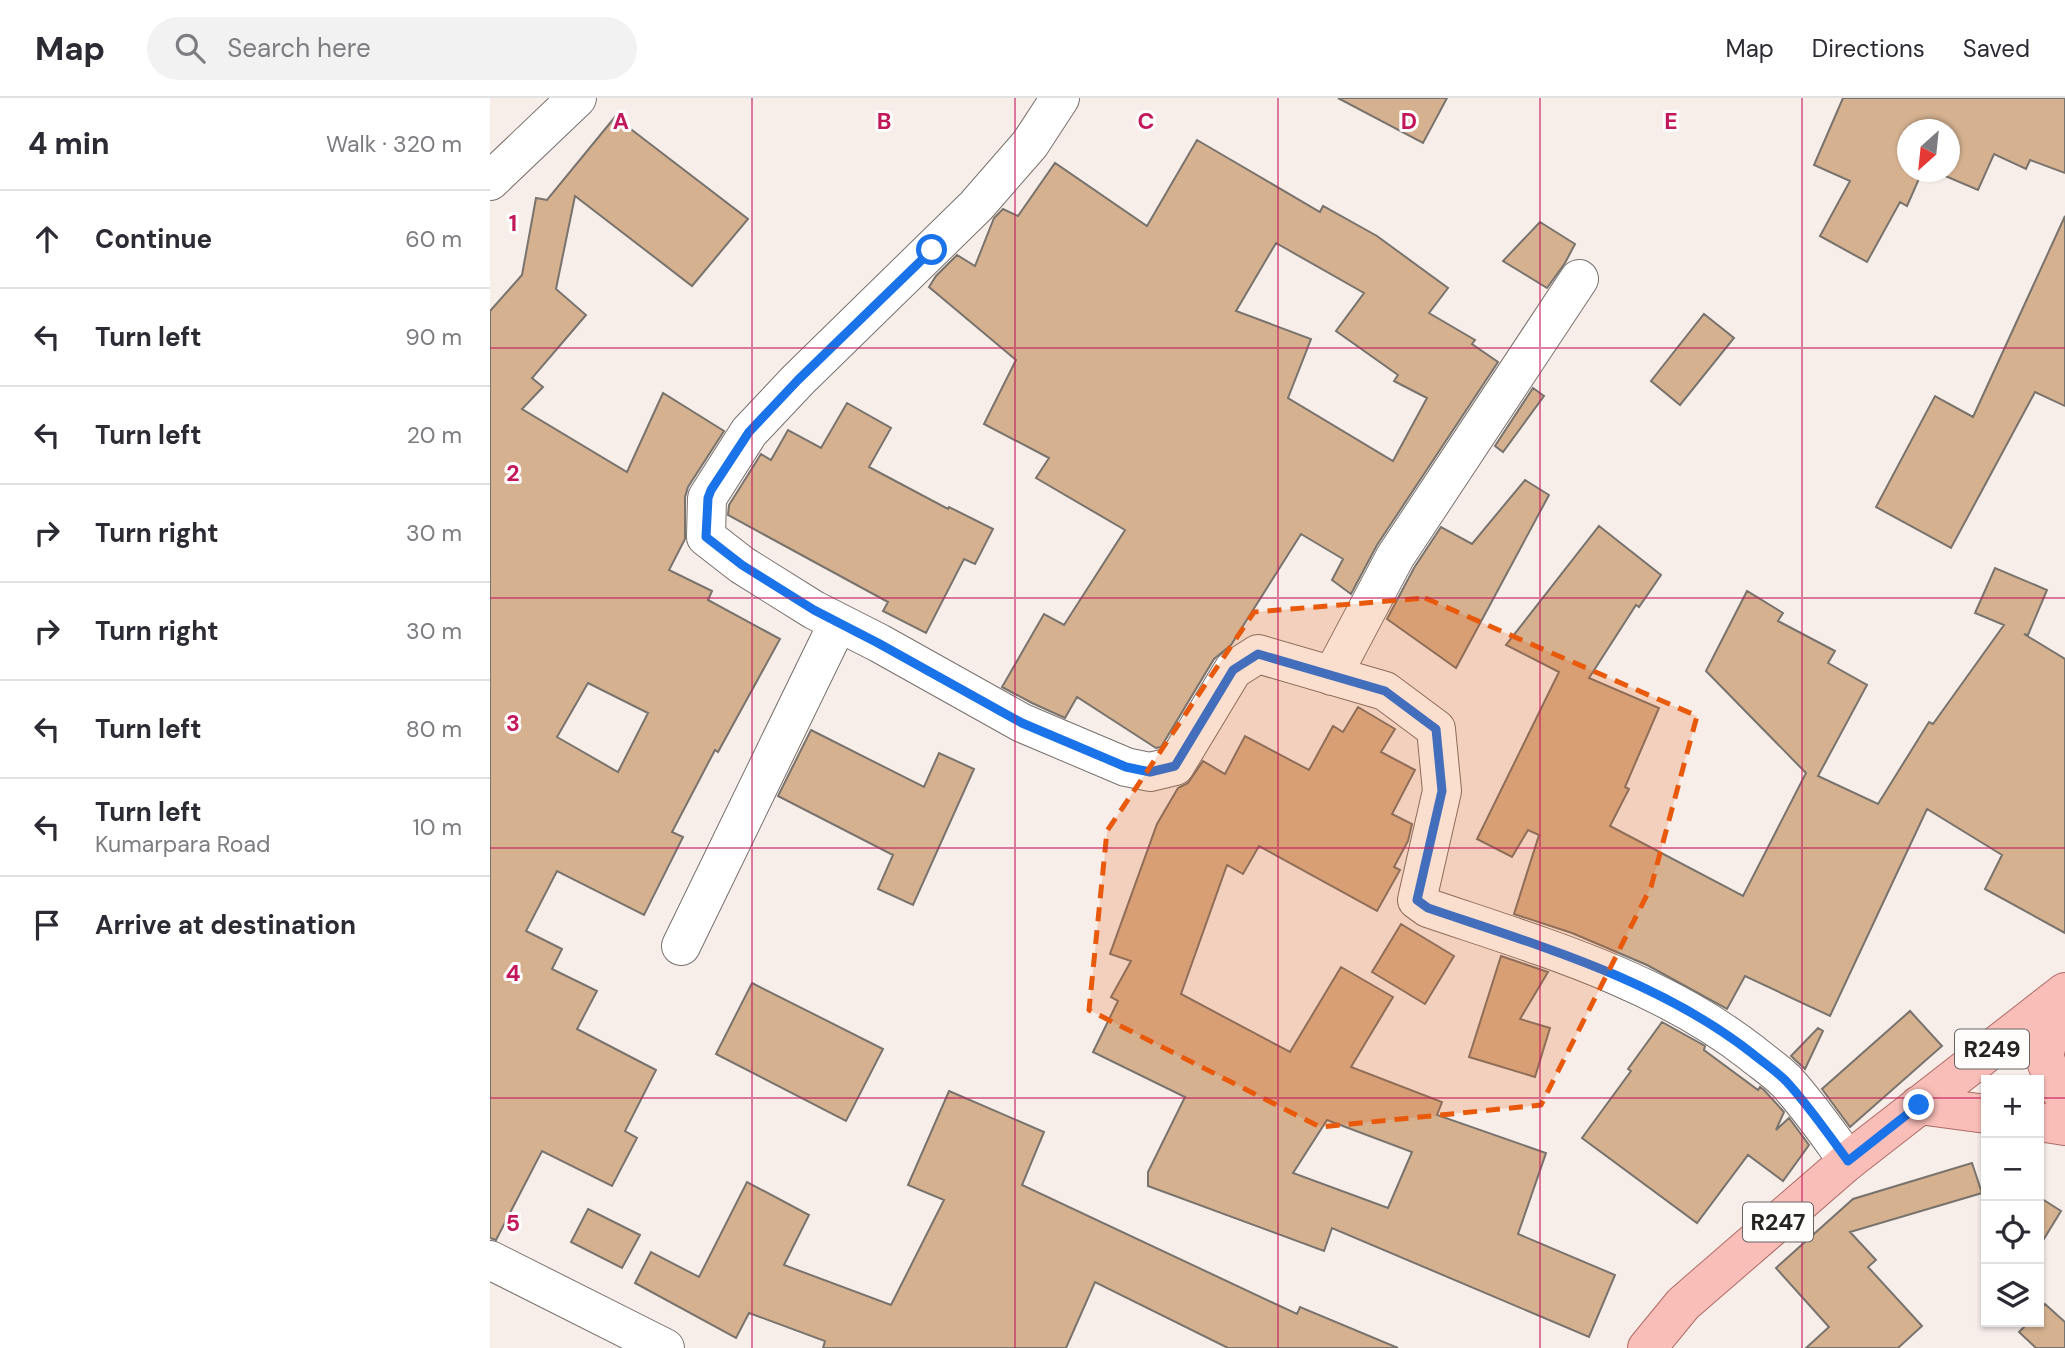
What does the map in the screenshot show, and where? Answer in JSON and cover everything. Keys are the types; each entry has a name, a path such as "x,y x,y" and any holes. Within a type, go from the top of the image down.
{"main road":[{"path":"2062,994 2044,1056 2052,1077 2065,1098"},
{"name":"R249","path":"1919,1105 2062,994"},
{"name":"R247","path":"1647,1348 1683,1304 1848,1161 1919,1105"},
{"path":"1919,1105 1981,1113"},
{"path":"2044,1123 2065,1126"}],"street":[{"path":"490,181 577,98"},
{"path":"1060,98 1030,144 975,206 798,380 749,432 711,490 708,498 706,537 742,565 814,610 1022,723 1126,767 1150,772 1175,766 1233,670 1258,654 1385,691 1436,729 1442,791 1417,900 1428,908 1582,960 1669,1001 1729,1035 1784,1079 1848,1161"},
{"path":"1332,676 1395,557 1579,279"},
{"path":"681,946 838,622"},
{"path":"490,1260 665,1348"}],"highlighted area":[{"path":"1425,598 1697,716 1651,887 1541,1105 1320,1127 1089,1010 1107,831 1254,612"}],"building":[{"path":"1338,98 1447,98 1423,143"},
{"path":"1843,98 2065,98 2065,173 2030,160 2026,169 1994,154 1978,190 1959,182 1960,119 1897,119 1897,182 1918,182 1907,206 1900,202 1867,262 1820,236 1850,181 1814,165"},
{"path":"615,117 748,219 692,286 575,196 556,289 586,315 532,378 543,387 522,409 627,472 663,393 724,431 688,487 685,497 685,539 669,570 712,591 708,600 780,639 718,752 715,750 672,832 683,837 644,915 557,871 526,931 562,949 552,969 597,991 577,1029 656,1070 625,1131 637,1138 612,1186 542,1151 496,1240 490,1238 490,311 522,275 536,198 547,200","holes":["588,683 648,713 618,772 557,737"]},
{"path":"1197,140 1320,212 1323,206 1377,236 1448,288 1429,313 1475,340 1472,344 1498,362 1377,545 1351,594 1332,580 1343,559 1301,534 1231,645 1214,659 1161,747 1156,748 1077,697 1065,718 1002,687 1044,614 1064,625 1125,530 1036,478 1049,458 984,424 1016,360 929,287 957,255 975,266 994,218 1003,209 1018,216 1055,163 1147,226","holes":["1276,243 1364,293 1336,331 1398,375 1394,381 1427,398 1393,461 1288,398 1311,339 1236,311"]},
{"path":"2065,216 2065,406 2035,392 1951,548 1876,507 1935,396 1973,417"},
{"path":"1540,222 1575,244 1547,288 1503,261"},
{"path":"1704,314 1734,338 1680,405 1651,381"},
{"path":"1533,388 1544,396 1503,452 1495,446"},
{"path":"847,403 891,428 869,467 948,509 949,507 993,529 975,564 964,559 926,633 883,611 888,602 728,515 729,505 761,454 771,460 788,430 821,448"},
{"path":"1525,480 1549,495 1456,668 1387,619 1414,568 1441,527 1472,544"},
{"path":"1599,526 1661,575 1639,607 1636,605 1589,678 1659,708 1625,787 1629,789 1610,826 1743,896 1806,773 1706,671 1747,591 1783,613 1778,621 1835,651 1828,663 1867,685 1818,776 1878,804 1929,722 1933,724 2004,625 1975,613 1995,568 2047,590 2028,635 2024,634 2065,659 2065,933 1985,889 2002,855 1927,809 1830,1016 1745,976 1727,1009 1647,965 1572,933 1514,914 1539,835 1528,830 1512,857 1477,839 1559,672 1506,645"},
{"path":"1358,707 1395,729 1381,752 1415,770 1392,814 1412,824 1408,841 1394,867 1400,870 1377,911 1259,846 1243,874 1227,865 1181,994 1290,1052 1341,967 1393,997 1351,1067 1442,1102 1437,1115 1546,1153 1518,1234 1615,1275 1589,1337 1332,1228 1324,1251 1148,1186 1148,1172 1185,1097 1093,1052 1118,1001 1111,997 1131,961 1110,954 1157,824 1178,788 1188,783 1203,761 1225,774 1245,736 1309,770 1333,726 1343,732","holes":["1327,1120 1412,1152 1388,1208 1293,1173"]},
{"path":"811,730 924,787 939,753 974,769 913,905 878,889 893,855 778,796"},
{"path":"1401,924 1454,956 1425,1004 1372,972"},
{"path":"1501,956 1548,972 1520,1019 1550,1028 1535,1077 1469,1057"},
{"path":"752,983 883,1049 846,1121 716,1054"},
{"path":"1910,1011 1942,1046 1850,1127 1822,1089"},
{"path":"1662,1022 1705,1046 1704,1050 1758,1090 1760,1087 1764,1090 1784,1112 1776,1130 1789,1118 1809,1145 1783,1181 1748,1155 1697,1223 1582,1138 1631,1071 1628,1069"},
{"path":"1818,1028 1823,1031 1805,1069 1791,1056"},
{"path":"949,1091 1044,1132 1022,1185 1297,1314 1300,1307 1398,1348 1228,1348 1095,1282 1066,1348 823,1348 825,1341 749,1313 736,1338 635,1283 651,1252 699,1277 747,1182 809,1215 784,1265 891,1305 944,1200 908,1185"},
{"path":"1972,1163 1981,1190 1981,1193 1850,1232 1876,1260 1868,1267 1922,1326 1898,1348 1806,1348 1829,1327 1776,1268 1853,1199"},
{"path":"2044,1200 2061,1211 2044,1239"},
{"path":"588,1209 640,1235 622,1268 571,1242"},
{"path":"2044,1305 2065,1322 2065,1348 2036,1348 2019,1332 2024,1327 2044,1327"}],"route":[{"path":"932,250 798,380 749,432 711,490 708,498 706,537 742,565 814,610 1022,723 1126,767 1150,772 1175,766 1233,670 1258,654 1385,691 1436,729 1442,791 1417,900 1428,908 1582,960 1669,1001 1729,1035 1784,1079 1848,1161 1919,1105"}]}
